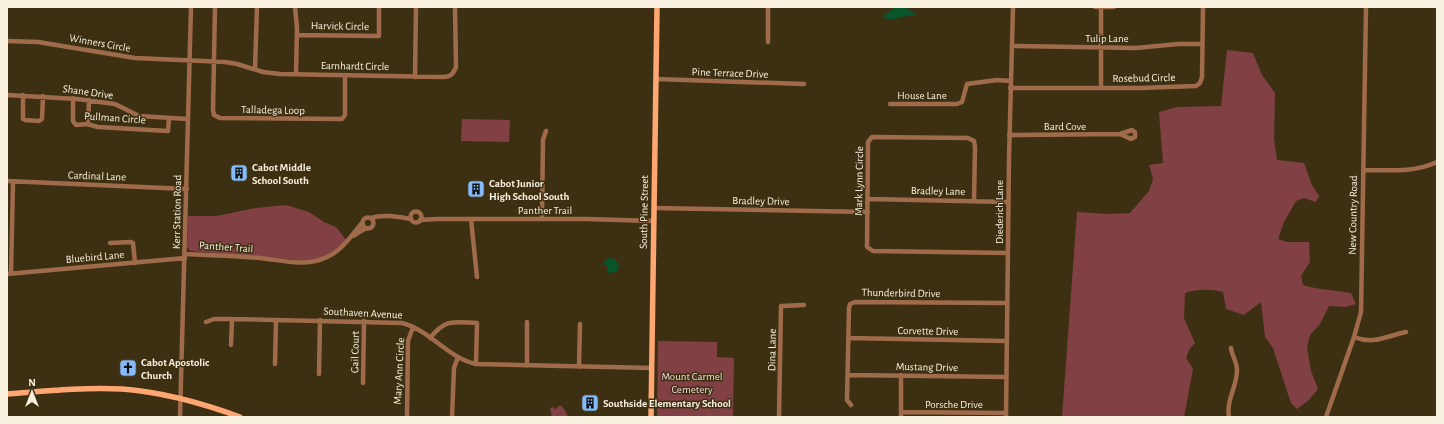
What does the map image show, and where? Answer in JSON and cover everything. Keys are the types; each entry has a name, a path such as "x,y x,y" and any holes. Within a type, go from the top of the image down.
{"main road":[{"name":"South Pine Street","path":"651,417 657,7"},
{"path":"7,394 99,389 139,391 181,398 209,405 240,417"}],"street":[{"name":"Kerr Station Road","path":"180,417 191,7"},
{"path":"214,62 215,7"},
{"path":"255,69 257,7"},
{"path":"295,7 297,34 296,74"},
{"name":"Harvick Circle","path":"297,34 379,36 379,7"},
{"path":"415,77 416,7"},
{"name":"Earnhardt Circle","path":"190,60 237,64 263,72 448,77 453,74 456,67 455,7"},
{"path":"768,7 768,42"},
{"name":"Diederich Lane","path":"1006,415 1009,135 1013,7"},
{"path":"1095,7 1114,7"},
{"path":"1101,7 1101,88"},
{"name":"Rosebud Circle","path":"1010,88 1140,88 1196,86 1200,83 1202,77 1202,7"},
{"name":"New Country Road","path":"1326,417 1354,337 1361,312 1366,7"},
{"name":"Winners Circle","path":"7,41 38,42 135,58 190,60"},
{"name":"Tulip Lane","path":"1012,46 1136,48 1178,44 1202,44"},
{"name":"Talladega Loop","path":"214,62 213,110 214,115 220,118 342,119 344,115 344,75"},
{"name":"Pine Terrace Drive","path":"656,79 804,84"},
{"name":"House Lane","path":"890,104 956,104 962,102 967,84 997,80 1011,81"},
{"name":"Shane Drive","path":"7,94 89,100 115,104 139,116 188,119"},
{"path":"23,95 23,119 39,121 42,119 43,96"},
{"name":"Pullman Circle","path":"73,98 73,121 76,125 88,124 98,127 168,131 169,118"},
{"path":"88,124 89,100"},
{"path":"542,219 543,140 546,130"},
{"name":"Bard Cove","path":"1009,135 1120,134"},
{"name":"Mark Lynn Circle","path":"974,201 974,141 968,138 872,137 868,142 868,247 873,251 1008,253"},
{"path":"1363,170 1410,170 1421,168 1437,162"},
{"name":"Cardinal Lane","path":"7,181 187,189"},
{"path":"9,274 13,182"},
{"name":"Bradley Lane","path":"868,199 1008,202"},
{"name":"Bradley Drive","path":"654,208 868,212"},
{"path":"414,211 417,211 421,218 414,222 411,217 414,211"},
{"path":"366,228 362,223 365,218 373,220 383,216 411,217"},
{"name":"Panther Trail","path":"421,218 654,221"},
{"path":"472,219 477,277"},
{"name":"Panther Trail","path":"185,256 258,258 315,262 336,252 353,236 366,228 370,228 373,220"},
{"name":"Panther Trail","path":"353,236 362,223"},
{"path":"110,243 133,243 135,263"},
{"name":"Bluebird Lane","path":"9,274 135,263 185,256"},
{"name":"Thunderbird Drive","path":"851,405 847,400 848,308 850,304 854,302 1007,303"},
{"name":"Dina Lane","path":"780,417 781,306 804,305"},
{"name":"Southaven Avenue","path":"206,322 214,319 232,319 402,323 413,327 468,363 527,366 652,368"},
{"path":"231,345 232,319"},
{"path":"275,364 276,320"},
{"path":"319,374 320,320"},
{"name":"Gail Court","path":"363,383 364,321"},
{"path":"527,322 527,366"},
{"path":"430,338 442,325 449,323 477,323 476,364"},
{"path":"579,367 580,324"},
{"name":"Mary Ann Circle","path":"407,417 408,341 413,327"},
{"path":"1354,337 1364,341 1371,341 1406,332"},
{"name":"Corvette Drive","path":"848,338 1007,340"},
{"path":"1229,417 1228,406 1235,383 1237,369 1231,348"},
{"path":"452,417 454,368 458,357"},
{"name":"Mustang Drive","path":"848,375 1006,377"},
{"path":"901,375 901,415"},
{"name":"Porsche Drive","path":"901,415 1006,415"}],"green space":[{"path":"1227,50 1253,53 1262,75 1275,93 1274,139 1277,160 1304,163 1312,185 1319,196 1316,202 1304,198 1296,201 1284,222 1278,239 1287,242 1309,242 1310,262 1301,276 1303,285 1351,293 1356,304 1345,307 1329,306 1320,324 1310,335 1307,347 1311,371 1318,389 1309,400 1297,409 1291,403 1273,348 1265,337 1261,302 1244,315 1226,309 1223,292 1199,290 1185,293 1184,318 1195,343 1189,350 1186,358 1193,369 1184,417 1062,417 1077,212 1108,214 1130,213 1149,191 1153,179 1149,165 1163,163 1159,112 1177,107 1221,106"},
{"path":"462,119 510,120 509,142 461,141"},
{"path":"286,205 309,212 324,222 336,227 347,241 323,258 305,261 190,251 187,247 188,216 216,216 256,208"},
{"name":"Mount Carmel Cemetery","path":"658,341 717,342 717,357 734,358 733,417 657,417"},
{"path":"560,405 565,410 568,417 552,417 550,408 554,407 555,410"}],"shaded area":[{"path":"896,7 905,7 916,15 904,16 893,20 883,16"},
{"path":"608,258 615,259 617,262 619,267 616,272 608,273 608,267 603,263"}],"place":[{"name":"Cabot Middle School South","path":"239,173"},
{"name":"Cabot Junior High School South","path":"476,189"},
{"name":"Cabot Apostolic Church","path":"128,368"},
{"name":"Southside Elementary School","path":"590,403"}]}
